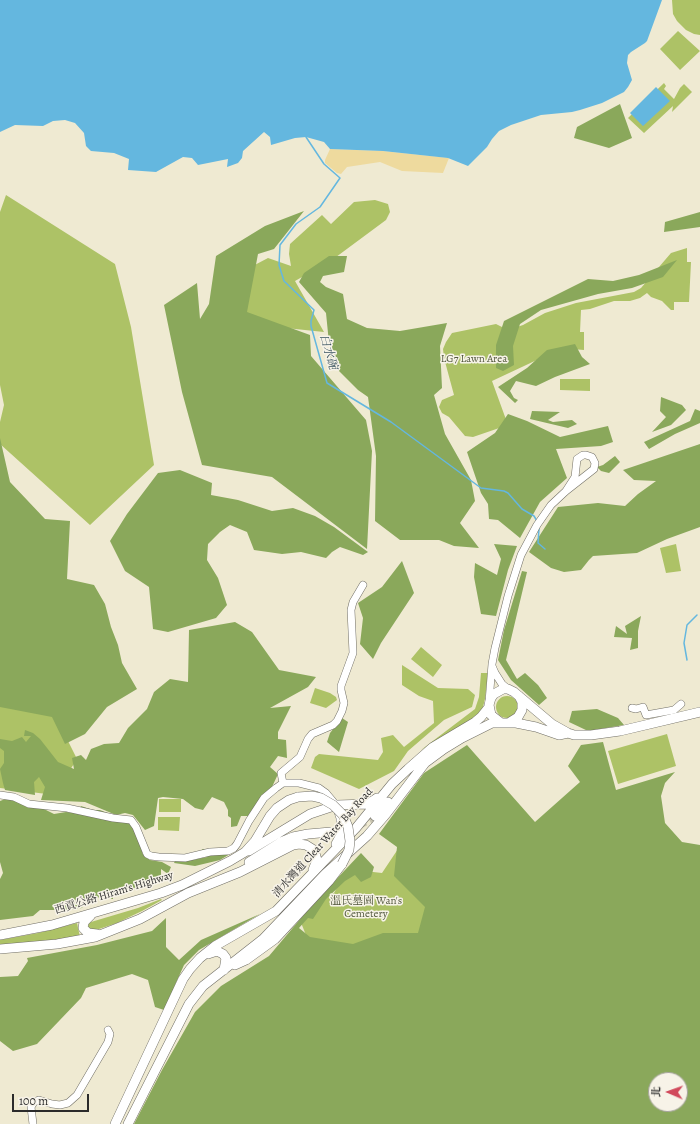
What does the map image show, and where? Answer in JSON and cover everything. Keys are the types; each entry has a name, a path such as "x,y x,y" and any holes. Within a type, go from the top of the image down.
{"main road":[{"name":"清水灣道 Clear Water Bay Road","path":"115,1124 183,979 190,969 200,958 215,946 276,911 356,828 392,784 428,751 481,717 494,694 498,691 508,689 517,694 544,718 568,733"},
{"path":"489,705 492,715 505,722 518,717 522,710 522,702 517,694"},
{"name":"清水灣道 Clear Water Bay Road","path":"128,1124 189,1004 203,986 263,939 325,874 367,836 422,767 444,749 486,726 505,722 536,727 559,735 568,733 591,735 620,731 700,712"},
{"path":"375,816 407,779 422,767"},
{"path":"230,861 257,847 303,818 336,805 368,804 392,784"},
{"name":"西貢公路 Hiram's Highway","path":"0,934 52,925 161,893 182,885 230,861 252,846 270,816 277,808 289,800 298,797 312,796 326,800 337,808 347,822 350,836 349,850 342,864 329,881 288,926 268,945 246,960 224,970"},
{"path":"330,854 341,835 341,818 336,805"},
{"path":"208,884 243,866 287,839 300,835 331,832"},
{"name":"西貢公路 Hiram's Highway","path":"0,949 57,944 95,936 110,931 134,922 181,896 237,873 289,846 299,844 309,846 314,850 317,857 314,867 307,879"},
{"path":"96,912 84,922 83,925 85,931 91,934 110,931"},
{"path":"200,958 217,950 226,958 224,970"}],"street":[{"path":"489,705 492,664 499,627 524,548 541,519 559,497 592,472 595,466 594,460 589,456 583,455 577,459 575,477 566,491"},
{"path":"576,465 577,469 582,474 589,474"},
{"path":"283,783 281,773 300,757 310,735 327,729 337,721 343,708 344,699 341,686 353,651 351,610 353,602 363,585"},
{"path":"492,664 495,673 502,684 508,689"},
{"path":"632,708 636,709 643,706 646,715 674,710 681,704"},
{"path":"0,795 14,797 29,804 67,808 113,818 131,820 136,827 147,854 159,857 185,858 234,848 260,804 270,792 283,783 291,782 319,788 326,793 336,805"},
{"path":"33,1124 31,1107 34,1102 39,1100 60,1105 68,1103 77,1095 108,1042 110,1034 108,1030"}],"green space":[{"path":"672,0 700,0 700,35 686,30 677,21 673,14"},
{"path":"678,31 700,51 680,70 660,49"},
{"path":"664,83 666,86 664,89 674,99 684,84 692,92 672,112 673,106 644,133 628,118"},
{"path":"620,104 632,138 609,148 574,138 577,127"},
{"path":"6,195 115,264 131,327 154,465 90,525 0,444 0,422 4,405 0,385 0,212"},
{"path":"375,200 388,204 390,212 386,220 332,260 295,281 324,332 238,323 249,268 268,258 291,266 289,254 290,244 322,215 331,224 354,202"},
{"path":"304,211 274,249 258,254 247,312 310,335 311,356 366,420 372,451 367,549 272,477 202,465 182,392 164,305 197,283 200,319 209,304 216,256 265,226"},
{"path":"700,212 700,227 664,232 665,222"},
{"name":"LG7 Lawn Area","path":"687,248 687,262 691,262 689,302 674,302 674,310 671,310 662,301 651,297 647,293 640,298 630,301 614,301 590,309 581,310 580,332 584,332 584,350 572,349 539,359 492,381 508,425 473,437 465,436 449,417 442,413 439,407 442,400 454,395 443,349 452,333 496,324 508,330 523,325 545,313 576,303 634,292 641,288 671,253"},
{"path":"329,256 347,256 344,272 323,276 320,282 326,287 343,294 347,319 367,328 400,331 447,323 440,346 442,388 434,395 445,434 471,480 475,501 460,523 479,548 454,546 439,540 400,540 375,521 376,456 368,397 358,390 331,363 326,313 299,282 304,273"},
{"path":"677,260 663,277 632,288 598,294 541,310 520,324 513,346 514,365 503,371 496,368 496,345 504,321 588,279 613,281 639,275"},
{"path":"575,344 582,357 590,364 536,386 516,381 510,391 514,398 518,400 515,403 498,387 527,368 547,350"},
{"path":"560,379 590,379 590,391 560,390"},
{"path":"661,397 682,405 686,410 671,425 652,432 666,417 660,411"},
{"path":"695,409 700,411 700,423 675,434 649,449 644,442 690,421"},
{"path":"532,411 560,412 548,420 553,422 572,420 577,424 568,428 530,419"},
{"path":"508,414 527,421 560,437 608,426 613,442 601,446 556,449 567,478 540,502 520,538 498,520 489,519 488,504 481,493 467,452 495,433"},
{"path":"0,438 10,482 45,519 70,521 67,579 94,585 105,604 122,663 137,689 107,707 85,734 65,744 52,717 0,707"},
{"path":"700,444 700,527 667,539 637,553 593,556 581,570 564,572 551,568 529,552 558,507 598,503 625,506 656,481 634,480 623,470"},
{"path":"615,456 620,462 609,473 601,471 597,467 603,465"},
{"path":"180,470 212,483 211,495 238,500 272,511 293,508 315,516 334,527 368,552 363,555 340,547 326,558 301,552 282,554 254,550 247,532 230,525 220,532 208,544 207,560 218,578 227,605 216,618 168,632 153,629 149,587 125,571 110,541 127,514 158,473"},
{"path":"494,544 517,546 508,570 496,616 481,614 474,577 475,563 497,575 501,559"},
{"path":"676,544 681,571 666,573 660,548"},
{"path":"402,561 414,593 381,643 373,659 360,644 363,618 358,603 382,587"},
{"path":"522,571 527,572 506,660 517,679 525,673 538,685 547,698 539,705 511,680 498,660 504,630"},
{"path":"641,616 638,631 638,648 630,650 632,638 614,637 616,626 627,634 625,626"},
{"path":"235,622 252,632 279,670 316,677 308,687 270,708 291,706 278,732 278,739 286,740 287,758 278,756 270,767 278,774 272,787 249,816 241,816 237,826 231,827 231,818 228,816 228,810 224,802 212,797 203,810 195,808 183,799 158,798 154,826 145,830 133,815 125,813 116,815 85,802 41,800 45,787 39,777 34,782 35,795 5,790 0,769 4,763 4,751 0,748 0,739 12,741 22,737 26,742 31,736 24,736 25,730 33,733 40,739 58,762 74,769 72,758 81,755 86,760 91,749 104,744 119,743 128,728 147,709 154,692 170,679 188,682 189,630"},
{"path":"421,647 442,665 433,677 411,659"},
{"path":"402,665 438,688 468,689 475,695 472,707 444,720 408,751 394,771 359,789 311,768 315,757 319,754 378,760 383,752 381,738 393,735 404,747 434,723 433,701 419,696 402,685"},
{"path":"481,673 488,673 482,711 475,718 421,750 475,709 479,697"},
{"path":"315,688 330,693 336,697 337,700 326,708 310,703"},
{"path":"507,696 515,699 518,707 515,715 507,718 499,715 496,707 499,699"},
{"path":"0,703 54,713 77,759 54,795 0,788"},
{"path":"597,709 618,718 624,725 588,731 569,722 572,711"},
{"path":"342,718 348,722 339,752 327,742 330,733"},
{"path":"667,734 676,766 618,784 608,751"},
{"path":"603,742 616,790 675,772 665,783 661,796 665,823 682,842 700,845 700,1124 134,1124 162,1070 195,1012 221,986 269,956 313,904 361,853 374,867 371,877 361,882 355,875 345,881 326,899 313,919 308,918 299,928 310,937 353,944 383,933 418,933 425,907 394,876 397,847 379,834 424,773 467,745 535,822 580,782 568,766 581,745"},
{"path":"16,795 54,814 66,812 77,813 81,806 93,810 100,810 138,825 140,844 148,847 142,853 150,860 162,862 171,867 168,874 161,869 161,880 113,894 113,899 111,899 109,893 85,903 82,908 69,910 40,910 33,916 0,920 0,879 3,873 0,862 0,801"},
{"path":"159,799 181,799 181,812 159,812"},
{"path":"158,817 180,817 179,831 158,830"},
{"name":"溫氏墓園 Wan's Cemetery","path":"418,819 470,857 419,939 311,948 300,920 321,900 334,893 347,869 382,873"},
{"path":"202,849 235,851 220,860 195,866 174,863 175,861 207,857"},
{"path":"161,899 162,900 142,911 117,923 93,931 88,927 89,923 91,922 138,908"},
{"path":"260,914 199,950 184,965 164,1010 155,1007 148,980 132,974 86,988 81,998 37,1044 13,1051 0,1041 0,977 18,976 28,961 27,958 97,945 152,931 166,918 166,947 179,960 201,940"},
{"path":"77,923 80,937 66,940 0,945 0,940 38,933"}],"sand":[{"path":"330,149 383,151 449,158 443,173 402,171 380,162 347,167 341,174 337,173 325,163"}],"water":[{"path":"0,0 662,0 647,41 628,55 627,63 632,80 624,92 602,103 580,110 541,115 511,125 499,131 487,147 468,166 448,158 383,151 330,149 324,142 306,137 295,138 271,145 270,137 264,132 243,151 242,158 238,163 227,167 228,159 198,165 192,158 183,157 156,172 128,170 129,159 114,153 91,151 86,146 84,133 75,123 65,120 53,121 43,126 15,125 0,132"},
{"path":"656,87 670,101 643,126 630,113"}],"waterway":[{"name":"白水碗","path":"306,137 324,164 340,178 320,207 296,224 280,245 279,265 284,281 314,310 311,326 327,383 391,422 481,488 504,491 508,493 522,509 534,516 537,521"},
{"name":"白水碗","path":"539,529 538,543 545,549"},
{"path":"687,660 684,643 687,625 697,615"}],"tunnel":[{"path":"331,832 356,826 375,816"}]}
